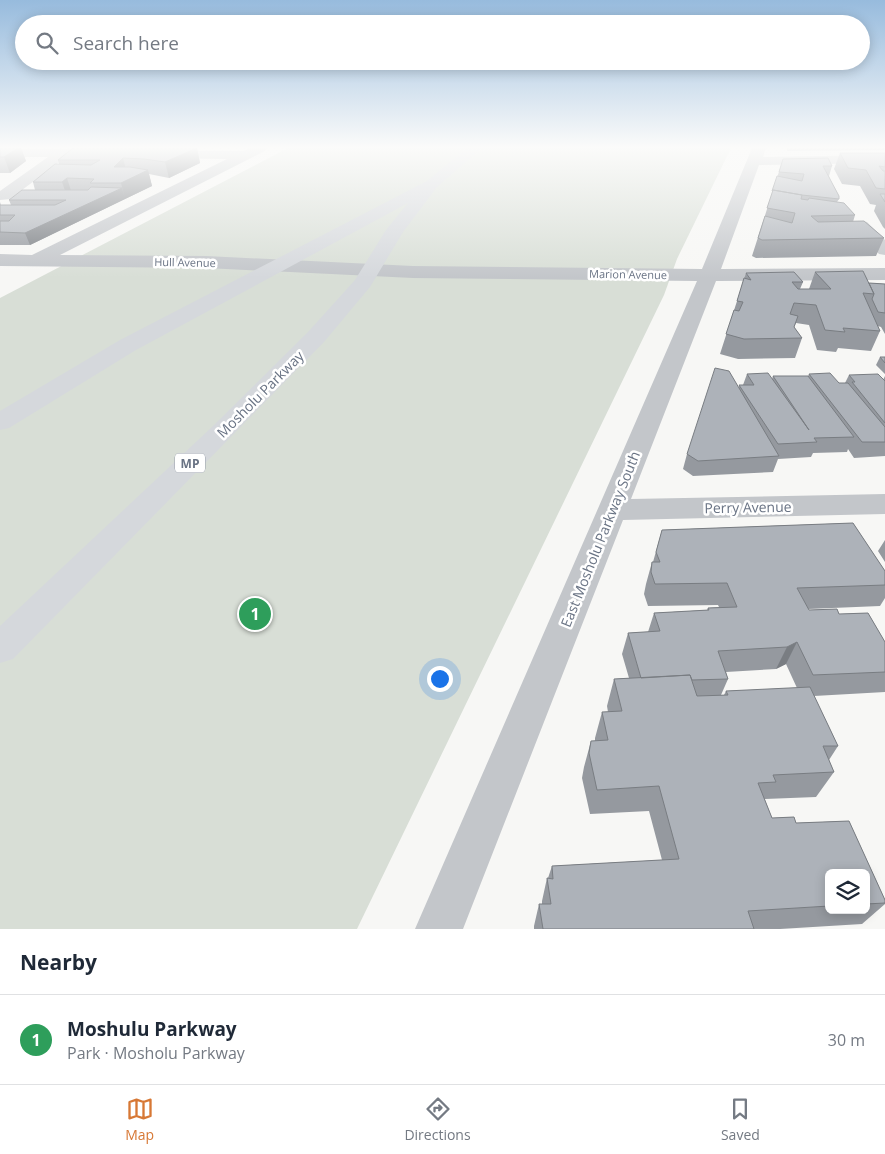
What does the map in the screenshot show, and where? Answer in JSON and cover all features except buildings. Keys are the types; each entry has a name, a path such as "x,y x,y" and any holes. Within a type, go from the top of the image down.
{"main road":[{"name":"Mosholu Parkway","path":"0,422 128,345 418,191"},
{"name":"Mosholu Parkway","path":"0,648 291,364 349,300 371,270 395,230 426,191"}],"street":[{"path":"4,196 10,191"},
{"path":"35,260 172,191"},
{"name":"East Mosholu Parkway South","path":"439,929 742,191"},
{"path":"860,226 885,250"},
{"name":"Hull Avenue","path":"2,268 35,260 206,262 371,270"},
{"name":"Marion Avenue","path":"371,270 709,275 885,274"},
{"name":"Perry Avenue","path":"612,510 885,504"}],"shaded area":[{"path":"205,191 710,191 677,259 664,295 357,929 0,929 0,298"}],"place":[{"name":"Moshulu Parkway","path":"255,614"}]}
